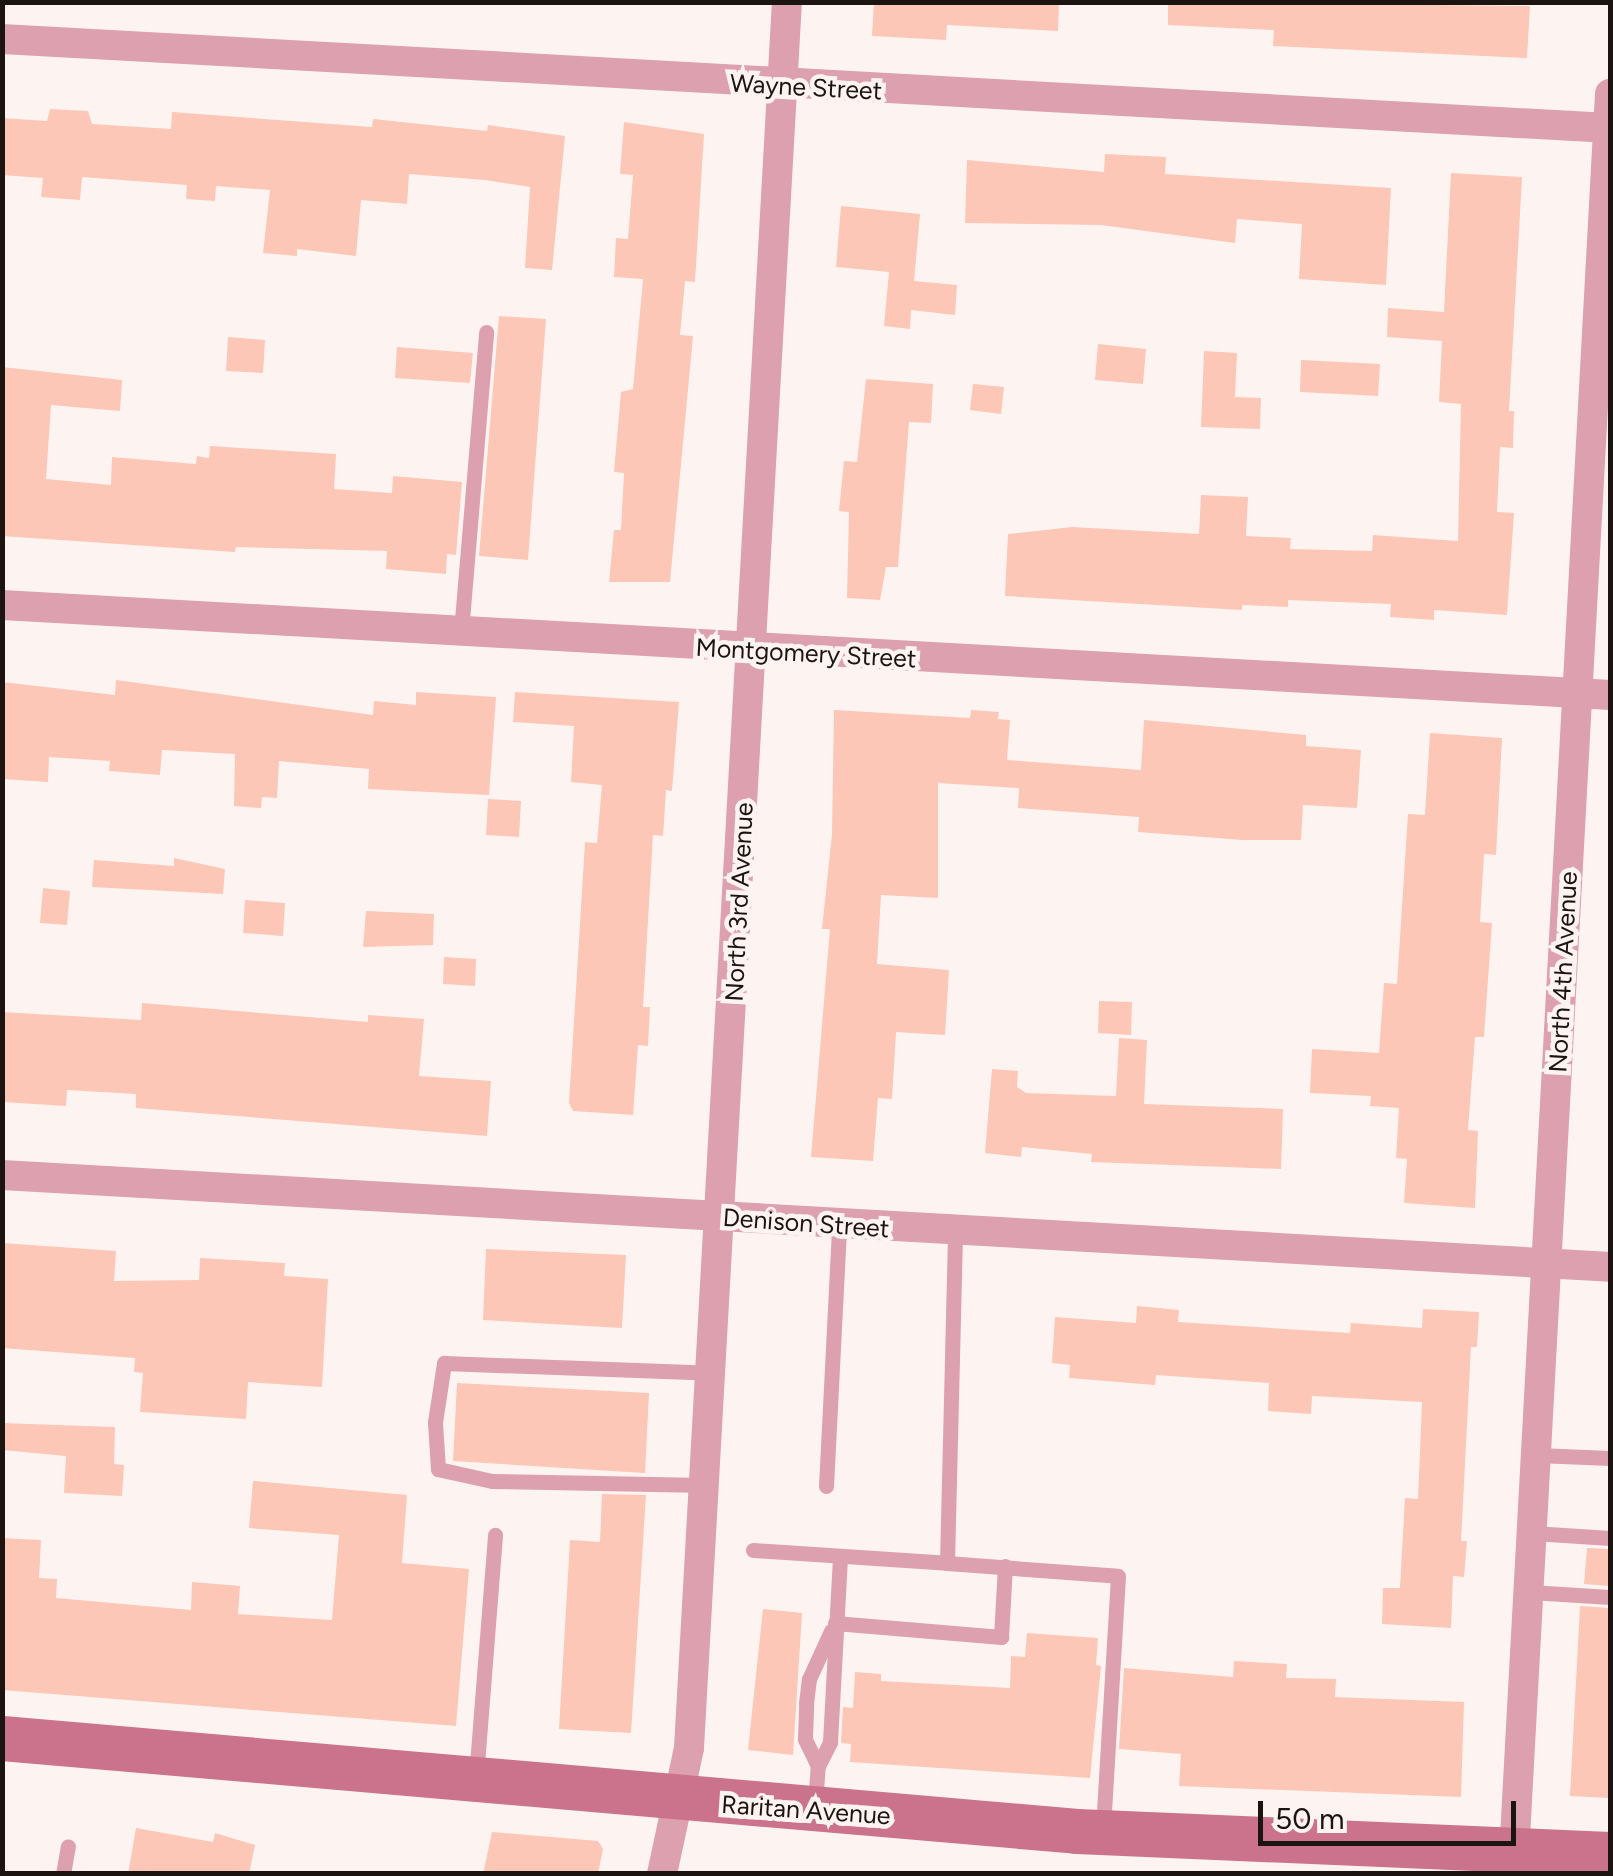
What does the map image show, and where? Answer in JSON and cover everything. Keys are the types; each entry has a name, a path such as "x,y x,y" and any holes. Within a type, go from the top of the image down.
{"main road":[{"name":"Raritan Avenue","path":"2,1738 678,1800 1514,1862 1610,1854"}],"street":[{"name":"North 3rd Avenue","path":"662,1874 689,1748 754,650 787,2"},
{"name":"Wayne Street","path":"2,39 780,86 1610,128"},
{"name":"North 4th Avenue","path":"1514,1862 1610,94"},
{"name":"Montgomery Street","path":"2,606 1610,695"},
{"name":"Denison Street","path":"2,1175 721,1216 955,1234 1610,1266"}],"lane":[{"path":"461,632 486,332"},
{"path":"826,1486 839,1225"},
{"path":"946,1563 955,1234"},
{"path":"705,1486 492,1481 438,1469 435,1422 444,1363 711,1374"},
{"path":"1537,1455 1610,1458"},
{"path":"1534,1533 1610,1538"},
{"path":"476,1781 495,1535"},
{"path":"752,1550 1118,1576 1102,1832"},
{"path":"814,1811 818,1766 830,1742 840,1557"},
{"path":"835,1623 1001,1637 1004,1566"},
{"path":"1530,1592 1610,1596"},
{"path":"818,1766 805,1739 806,1703 809,1679 835,1623"},
{"path":"62,1874 68,1846"}],"building":[{"path":"874,2 1059,2 1058,31 947,25 946,40 872,36"},
{"path":"1168,2 1530,6 1527,58 1273,46 1274,30 1168,25"},
{"path":"50,109 88,111 92,124 171,129 172,112 372,127 373,119 487,131 488,125 565,136 552,270 525,268 530,187 485,180 409,174 407,204 361,200 356,256 297,249 297,256 263,253 270,190 216,186 215,201 186,199 187,185 82,177 80,200 41,197 43,178 2,175 2,118 47,121"},
{"path":"624,122 704,134 695,282 685,281 680,335 693,336 670,582 609,582 614,530 621,530 624,473 614,472 621,392 633,389 643,279 614,277 616,238 628,239 633,175 620,174"},
{"path":"1105,154 1166,157 1165,174 1391,188 1386,285 1299,279 1302,224 1237,219 1235,243 1101,225 965,223 967,160 1104,172"},
{"path":"1451,173 1522,177 1509,411 1514,411 1513,448 1500,447 1497,512 1514,513 1507,615 1434,610 1434,620 1390,617 1391,604 1288,600 1288,607 1242,605 1242,610 1005,596 1008,534 1072,527 1199,534 1201,495 1248,497 1246,536 1291,538 1290,549 1372,551 1373,535 1458,541 1461,404 1439,402 1442,341 1387,337 1388,308 1444,312"},
{"path":"841,206 920,214 914,281 957,285 955,315 911,310 910,329 884,326 889,272 836,267"},
{"path":"499,316 546,319 528,560 479,556"},
{"path":"228,337 265,340 263,373 226,371"},
{"path":"1098,344 1146,349 1143,384 1095,380"},
{"path":"397,347 473,353 470,383 395,378"},
{"path":"1204,351 1237,353 1235,397 1261,398 1260,429 1201,427"},
{"path":"1301,360 1380,364 1378,396 1300,392"},
{"path":"2,367 122,380 120,411 51,405 46,479 111,485 112,457 196,464 197,456 209,458 210,446 336,454 334,489 392,493 393,476 462,482 456,555 447,554 446,574 386,569 387,551 236,547 235,552 2,536"},
{"path":"866,379 933,384 931,423 909,422 898,567 886,567 880,600 847,598 849,512 839,511 844,461 857,462"},
{"path":"973,384 1004,387 1001,414 970,410"},
{"path":"116,680 373,715 374,701 416,705 416,692 496,697 489,795 368,789 369,769 279,761 277,798 262,797 261,808 234,806 235,754 162,750 160,775 109,771 110,761 49,757 48,782 2,779 2,682 115,695"},
{"path":"515,692 679,702 672,791 666,790 663,836 653,835 643,1007 650,1007 648,1046 638,1045 633,1115 573,1111 569,1103 585,842 597,843 602,785 571,782 574,726 513,722"},
{"path":"834,710 970,718 971,710 999,712 998,719 1010,720 1007,760 1141,770 1144,720 1306,735 1306,746 1361,750 1357,808 1303,805 1301,840 1243,840 1138,832 1139,817 1018,808 1019,788 938,783 938,898 881,895 877,964 949,970 945,1035 896,1032 892,1099 878,1098 873,1161 811,1157 830,929 822,929 832,834"},
{"path":"1430,733 1502,738 1496,855 1484,854 1480,922 1492,923 1484,1037 1475,1037 1468,1130 1478,1131 1475,1208 1404,1203 1407,1159 1396,1158 1399,1108 1370,1106 1371,1096 1310,1093 1312,1049 1379,1053 1384,983 1397,984 1408,814 1425,815"},
{"path":"488,799 521,801 519,837 486,835"},
{"path":"174,858 225,869 223,894 92,887 94,860 174,866"},
{"path":"43,888 70,891 67,925 40,923"},
{"path":"245,900 285,903 283,936 243,933"},
{"path":"366,911 434,914 433,945 363,947"},
{"path":"444,957 476,959 475,986 443,984"},
{"path":"1099,1001 1132,1002 1131,1035 1098,1033"},
{"path":"142,1003 368,1022 368,1015 424,1019 419,1076 491,1081 487,1136 136,1108 136,1094 67,1090 66,1106 2,1102 2,1012 141,1020"},
{"path":"1119,1038 1147,1040 1144,1104 1283,1109 1281,1169 1091,1162 1092,1154 1022,1147 1021,1157 985,1153 992,1069 1018,1071 1017,1087 1026,1093 1116,1096"},
{"path":"2,1243 116,1251 114,1281 199,1280 200,1258 285,1263 284,1276 328,1279 322,1387 248,1382 246,1419 140,1412 143,1373 134,1372 135,1358 2,1348"},
{"path":"486,1249 626,1255 622,1328 483,1320"},
{"path":"1137,1306 1179,1310 1178,1322 1350,1333 1351,1323 1422,1328 1423,1309 1479,1312 1477,1347 1471,1347 1461,1541 1467,1541 1464,1577 1453,1576 1451,1628 1382,1624 1383,1588 1400,1588 1405,1498 1418,1499 1422,1402 1312,1396 1311,1414 1268,1411 1269,1383 1156,1375 1155,1385 1069,1378 1070,1365 1052,1363 1055,1317 1136,1323"},
{"path":"457,1383 649,1393 645,1473 453,1461"},
{"path":"2,1423 115,1427 114,1464 124,1465 122,1496 64,1493 66,1456 2,1450"},
{"path":"253,1481 407,1495 402,1563 469,1569 456,1726 2,1690 2,1538 41,1540 39,1578 57,1579 56,1598 191,1610 192,1582 240,1586 238,1614 332,1620 339,1535 249,1528"},
{"path":"602,1494 646,1495 631,1733 559,1729 570,1540 600,1542"},
{"path":"1587,1548 1610,1549 1610,1586 1584,1584"},
{"path":"1580,1606 1610,1608 1610,1798 1570,1796"},
{"path":"763,1609 802,1613 793,1755 748,1750"},
{"path":"1027,1633 1098,1638 1096,1665 1101,1666 1090,1778 850,1762 851,1744 841,1743 843,1707 853,1708 855,1672 881,1674 881,1681 1010,1688 1011,1656 1025,1657"},
{"path":"1234,1661 1287,1664 1286,1678 1336,1679 1335,1697 1464,1702 1461,1797 1179,1786 1181,1754 1119,1749 1124,1668 1233,1677"},
{"path":"136,1828 213,1842 215,1833 255,1845 249,1874 128,1874"},
{"path":"492,1832 598,1841 603,1849 598,1874 483,1874"}]}
